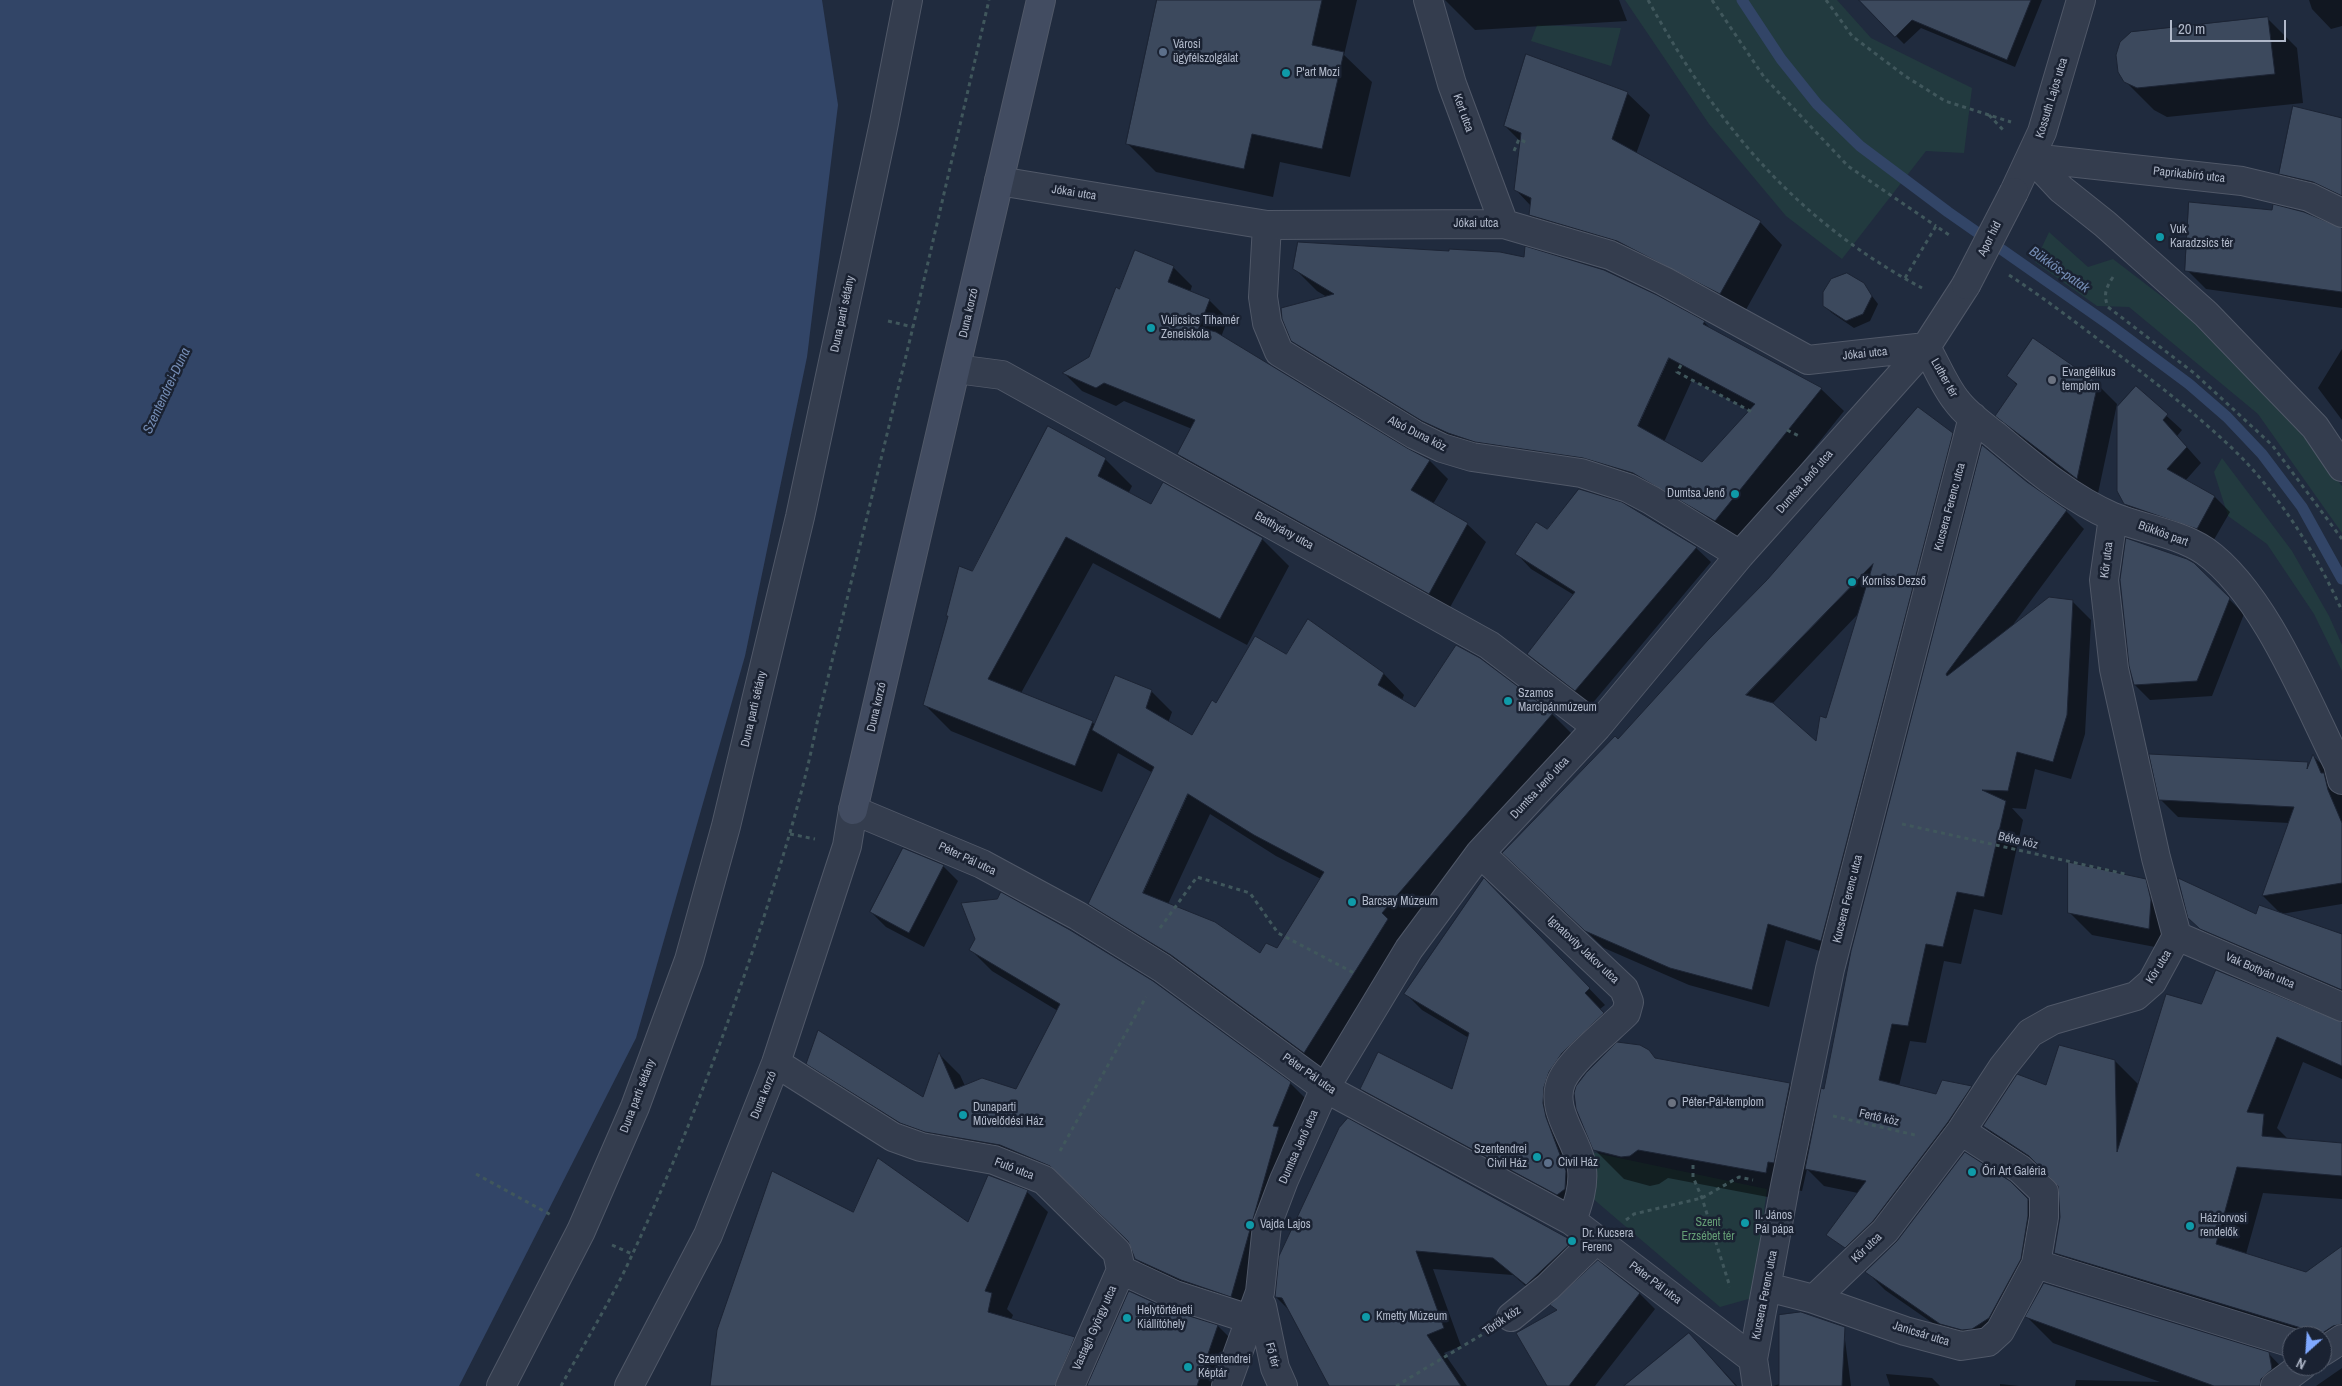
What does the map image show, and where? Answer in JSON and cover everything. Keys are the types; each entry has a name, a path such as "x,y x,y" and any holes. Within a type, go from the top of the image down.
{"street":[{"name":"Duna parti sétány","path":"501,1386 581,1231 635,1107 689,960 726,826 802,507 884,123 908,0"},
{"name":"Duna korzó","path":"629,1386 708,1235 776,1064 847,846 853,810 1041,0"},
{"name":"Kert utca","path":"1428,0 1452,84 1504,224"},
{"name":"Kossuth Lajos utca","path":"2014,192 2032,158 2042,132 2081,0"},
{"name":"Paprikabíró utca","path":"2032,158 2242,181 2309,197 2342,213"},
{"path":"2032,158 2061,188 2105,224 2206,314 2315,427 2342,467"},
{"name":"Jókai utca","path":"998,180 1267,225 1504,224 1610,255 1664,281 1808,360 1926,347"},
{"name":"Apor híd","path":"1960,295 2014,192"},
{"name":"Alsó Duna köz","path":"1267,225 1263,297 1267,323 1279,352 1415,436 1442,448 1472,457 1581,473 1628,488 1651,500 1740,555"},
{"name":"Luther tér","path":"1960,295 1926,347 1956,400 1973,418"},
{"name":"Dumtsa Jenő utca","path":"1260,1292 1267,1225 1284,1180 1325,1088 1409,949 1480,853 1597,727 1740,555 1926,347"},
{"name":"Batthyány utca","path":"956,369 1002,374 1489,645 1597,727"},
{"name":"Bükkös part","path":"1973,418 2030,464 2081,500 2113,517 2183,540 2204,551 2236,579 2276,638 2338,764 2342,780"},
{"name":"Kucsera Ferenc utca","path":"1757,1386 1753,1359 1785,1186 1830,969 1973,418"},
{"name":"Kör utca","path":"1814,1299 1885,1231 1956,1137 2003,1066 2030,1033 2053,1020 2136,996 2152,982 2177,936 2162,882 2114,669 2104,580 2113,517"},
{"name":"Péter Pál utca","path":"853,810 982,864 1078,916 1151,961 1325,1088 1572,1221 1753,1359"},
{"name":"Ignatovity Jakov utca","path":"1480,853 1624,989 1629,1002 1626,1014 1569,1069 1561,1082 1559,1100 1582,1167 1582,1191 1572,1221"},
{"name":"Vak Bottyán utca","path":"2177,936 2342,1007"},
{"name":"Futó utca","path":"776,1064 893,1137 921,1147 994,1160 1044,1180 1117,1252 1121,1270"},
{"name":"Janicsár utca","path":"1767,1287 1814,1299 1905,1331 1961,1346 1988,1342 2000,1331 2036,1264 2044,1216 2044,1192 2020,1169 1956,1137"},
{"name":"Török köz","path":"1511,1317 1548,1287 1596,1240"},
{"path":"2036,1264 2282,1340"},
{"path":"1121,1270 1174,1295 1257,1322"},
{"name":"Vastagh György utca","path":"1070,1386 1121,1270"},
{"name":"Fő tér","path":"1226,1386 1257,1322 1260,1292"},
{"name":"Fő tér","path":"1257,1322 1283,1386"},
{"path":"2274,1386 2288,1376"}],"path":[{"path":"561,1386 636,1246 681,1143 713,1062 755,943 790,834 913,327 989,0"},
{"path":"1648,0 1672,44 1703,92 1750,153 1794,198 1861,252 1905,278 1960,295"},
{"path":"1712,0 1764,78 1848,166 1959,242"},
{"path":"1826,0 1852,36 1905,76 1945,101 1988,115"},
{"path":"1513,155 1519,139 1527,143"},
{"path":"1905,278 1936,226"},
{"path":"2006,273 2045,299 2143,373 2199,419 2242,458 2294,522 2328,578 2342,611"},
{"path":"2115,274 2106,288 2105,299 2108,307 2194,373 2272,445 2342,539"},
{"path":"888,321 913,327"},
{"path":"1681,365 1677,372 1752,412"},
{"name":"Béke köz","path":"1869,817 2162,882"},
{"path":"1044,1180 1151,961 1197,877 1250,893 1278,933 1384,990"},
{"name":"Fertő köz","path":"1802,1109 1956,1137"},
{"path":"1693,1165 1693,1177 1702,1198 1732,1293"},
{"path":"476,1174 581,1231"},
{"path":"1634,1214 1702,1198 1739,1177 1785,1186"},
{"name":"Török köz","path":"1396,1386 1511,1317"}],"green space":[{"path":"1625,0 1837,0 1871,38 1972,88 1964,153 1926,151 1842,259 1786,216 1709,124"},
{"path":"1537,25 1621,28 1611,66 1531,41"},
{"path":"2049,232 2088,267 2113,259 2186,315 2302,434 2342,486 2342,533 2258,414 2129,307 2097,306 2035,262"},
{"path":"2222,458 2292,551 2329,616 2342,645 2342,671 2314,614 2267,544 2228,516 2214,472"},
{"name":"Szent Erzsébet tér","path":"1586,1151 1767,1189 1752,1298 1720,1307 1591,1197"}],"water":[{"name":"Szentendrei-Duna","path":"0,0 822,0 838,105 807,357 745,656 636,1038 459,1386 0,1386"}],"building":[{"path":"1157,0 1322,0 1312,45 1344,52 1322,149 1252,134 1244,169 1126,144"},
{"path":"1859,0 2031,0 2007,60 1912,20 1895,37"},
{"path":"2268,17 2275,74 2137,88 2124,82 2118,72 2116,55 2120,42 2131,32"},
{"path":"1526,54 1628,92 1612,139 1761,221 1720,294 1617,241 1529,215 1531,198 1514,190 1521,133 1504,126"},
{"path":"2293,106 2342,118 2342,196 2313,182 2279,174"},
{"path":"2189,202 2272,210 2273,204 2304,212 2342,228 2342,292 2185,271"},
{"path":"1298,242 1449,251 1449,249 1500,252 1524,257 1525,246 1604,270 1657,295 1705,321 1703,324 1822,388 1715,521 1633,473 1583,458 1475,442 1448,433 1422,421 1291,341 1282,319 1281,308 1334,294 1293,269","holes":["1669,358 1755,404 1702,462 1638,426"]},
{"path":"1135,250 1174,266 1168,282 1210,299 1198,330 1205,329 1216,332 1407,448 1430,460 1411,490 1468,523 1429,594 1177,454 1195,420 1104,383 1096,388 1062,373 1089,357 1116,287 1119,289"},
{"path":"1847,273 1864,283 1872,296 1863,314 1846,321 1823,306 1823,292 1831,279"},
{"path":"2033,338 2098,383 2077,479 1995,416 2017,384 2007,376"},
{"path":"2136,386 2168,414 2163,420 2187,447 2167,469 2215,496 2197,529 2124,504 2117,491 2117,407"},
{"path":"1918,407 1953,433 1821,941 1768,924 1752,990 1670,968 1585,931 1502,853 1615,736 1618,739 1708,640 1767,580","holes":["1873,564 1826,718 1820,716 1816,741 1773,703 1746,695"]},
{"path":"1048,426 1106,458 1098,476 1151,504 1163,482 1263,538 1220,619 1066,537 988,679 1093,721 1075,766 923,705 948,616 946,616 959,566 972,571"},
{"path":"1982,445 2027,482 2067,510 1946,674 1947,676 2049,597 2073,600 2067,715 2053,762 2017,752 2008,791 1982,790 2006,801 1984,897 1957,892 1943,947 1926,944 1908,1026 1892,1024 1879,1080 1936,1094 1942,1080 1972,1086 1948,1122 1873,1221 1845,1248 1826,1235 1866,1181 1805,1169 1821,1088 1824,1089 1851,951"},
{"path":"1579,489 1622,502 1697,547 1575,691 1527,654 1575,592 1515,554 1536,522 1547,529"},
{"path":"2126,538 2194,563 2230,598 2197,681 2134,685 2129,666 2120,580"},
{"path":"1308,619 1384,673 1378,685 1415,707 1456,645 1480,658 1553,713 1382,913 1388,919 1304,1053 1171,955 1088,904 1154,767 1092,730 1115,675 1152,690 1146,708 1192,735 1212,700 1216,703 1255,636 1286,654","holes":["1188,794 1254,835 1324,872 1277,948 1266,943 1260,953 1215,922 1143,893"]},
{"path":"2149,754 2308,762 2307,769 2313,754 2321,773 2324,773 2328,790 2342,823 2342,883 2262,896 2294,807 2159,800"},
{"path":"903,848 944,865 909,933 870,912"},
{"path":"2068,862 2146,879 2151,900 2149,929 2068,913"},
{"path":"1484,878 1590,988 1585,993 1604,1013 1562,1053 1549,1072 1544,1087 1543,1103 1546,1117 1566,1171 1565,1189 1557,1195 1360,1089 1378,1052 1452,1089 1469,1033 1404,994"},
{"path":"2178,878 2256,914 2259,905 2342,934 2342,990 2200,929 2188,918"},
{"path":"1001,892 1070,930 1153,981 1291,1082 1273,1126 1279,1127 1231,1297 1181,1280 1135,1259 1128,1241 1050,1166 1000,1145 925,1132 900,1123 806,1064 818,1030 923,1097 939,1052 955,1089 982,1078 1016,1089 1060,1004 969,950 975,939 961,903 997,899"},
{"path":"2216,970 2342,1022 2342,1066 2277,1037 2247,1112 2264,1114 2262,1136 2342,1143 2342,1176 2237,1167 2216,1244 2306,1272 2342,1246 2342,1324 2332,1327 2295,1326 2054,1253 2060,1217 2058,1186 2029,1156 1983,1126 2017,1074 2046,1085 2059,1045 2115,1060 2117,1152 2166,994 2201,1004"},
{"name":"Péter-Pál-templom","path":"1617,1042 1640,1045 1649,1050 1655,1058 1790,1083 1774,1163 1768,1162 1766,1173 1638,1150 1630,1156 1621,1157 1593,1150 1576,1109 1574,1093 1576,1086 1586,1073"},
{"path":"1348,1118 1573,1241 1526,1285 1493,1258 1416,1251 1444,1328 1427,1335 1461,1386 1329,1386 1282,1298 1275,1297 1279,1256 1339,1128"},
{"path":"1965,1152 2010,1181 2028,1199 2028,1216 2021,1259 1989,1318 1972,1329 1962,1330 1940,1324 1865,1272 1897,1241"},
{"path":"878,1158 968,1222 988,1175 1028,1190 985,1291 992,1293 988,1312 1075,1337 1055,1386 710,1386 717,1330 772,1171 853,1212"},
{"path":"1598,1260 1640,1293 1569,1386 1547,1386 1516,1333 1557,1310 1550,1305"},
{"path":"2044,1283 2269,1352 2272,1369 2261,1379 2260,1386 2214,1386 2025,1317"},
{"path":"1129,1291 1170,1310 1218,1325 1197,1386 1087,1386"},
{"path":"1801,1312 1845,1327 1842,1386 1779,1386 1779,1315"},
{"path":"1689,1333 1736,1386 1624,1386"}],"waterway":[{"name":"Bükkös-patak","path":"1742,0 1781,59 1817,104 1860,146 1948,212 2111,326 2189,384 2227,417 2262,454 2302,507 2342,579"}],"place":[{"name":"Városi ügyfélszolgálat","path":"1163,52"},
{"name":"P'art Mozi","path":"1286,73"},
{"name":"Vuk Karadzsics tér","path":"2160,237"},
{"name":"Vujicsics Tihamér Zeneiskola","path":"1151,328"},
{"name":"Evangélikus templom","path":"2052,380"},
{"name":"Dumtsa Jenő","path":"1735,494"},
{"name":"Korniss Dezső","path":"1852,582"},
{"name":"Szamos Marcipánmúzeum","path":"1508,701"},
{"name":"Barcsay Múzeum","path":"1352,902"},
{"name":"Péter-Pál-templom","path":"1672,1103"},
{"name":"Dunaparti Művelődési Ház","path":"963,1115"},
{"name":"Szentendrei Civil Ház","path":"1537,1157"},
{"name":"Civil Ház","path":"1548,1163"},
{"name":"Őri Art Galéria","path":"1972,1172"},
{"name":"II. János Pál pápa","path":"1745,1223"},
{"name":"Vajda Lajos","path":"1250,1225"},
{"name":"Háziorvosi rendelők","path":"2190,1226"},
{"name":"Dr. Kucsera Ferenc","path":"1572,1241"},
{"name":"Kmetty Múzeum","path":"1366,1317"},
{"name":"Helytörténeti Kiállítóhely","path":"1127,1318"},
{"name":"Szentendrei Képtár","path":"1188,1367"}]}
